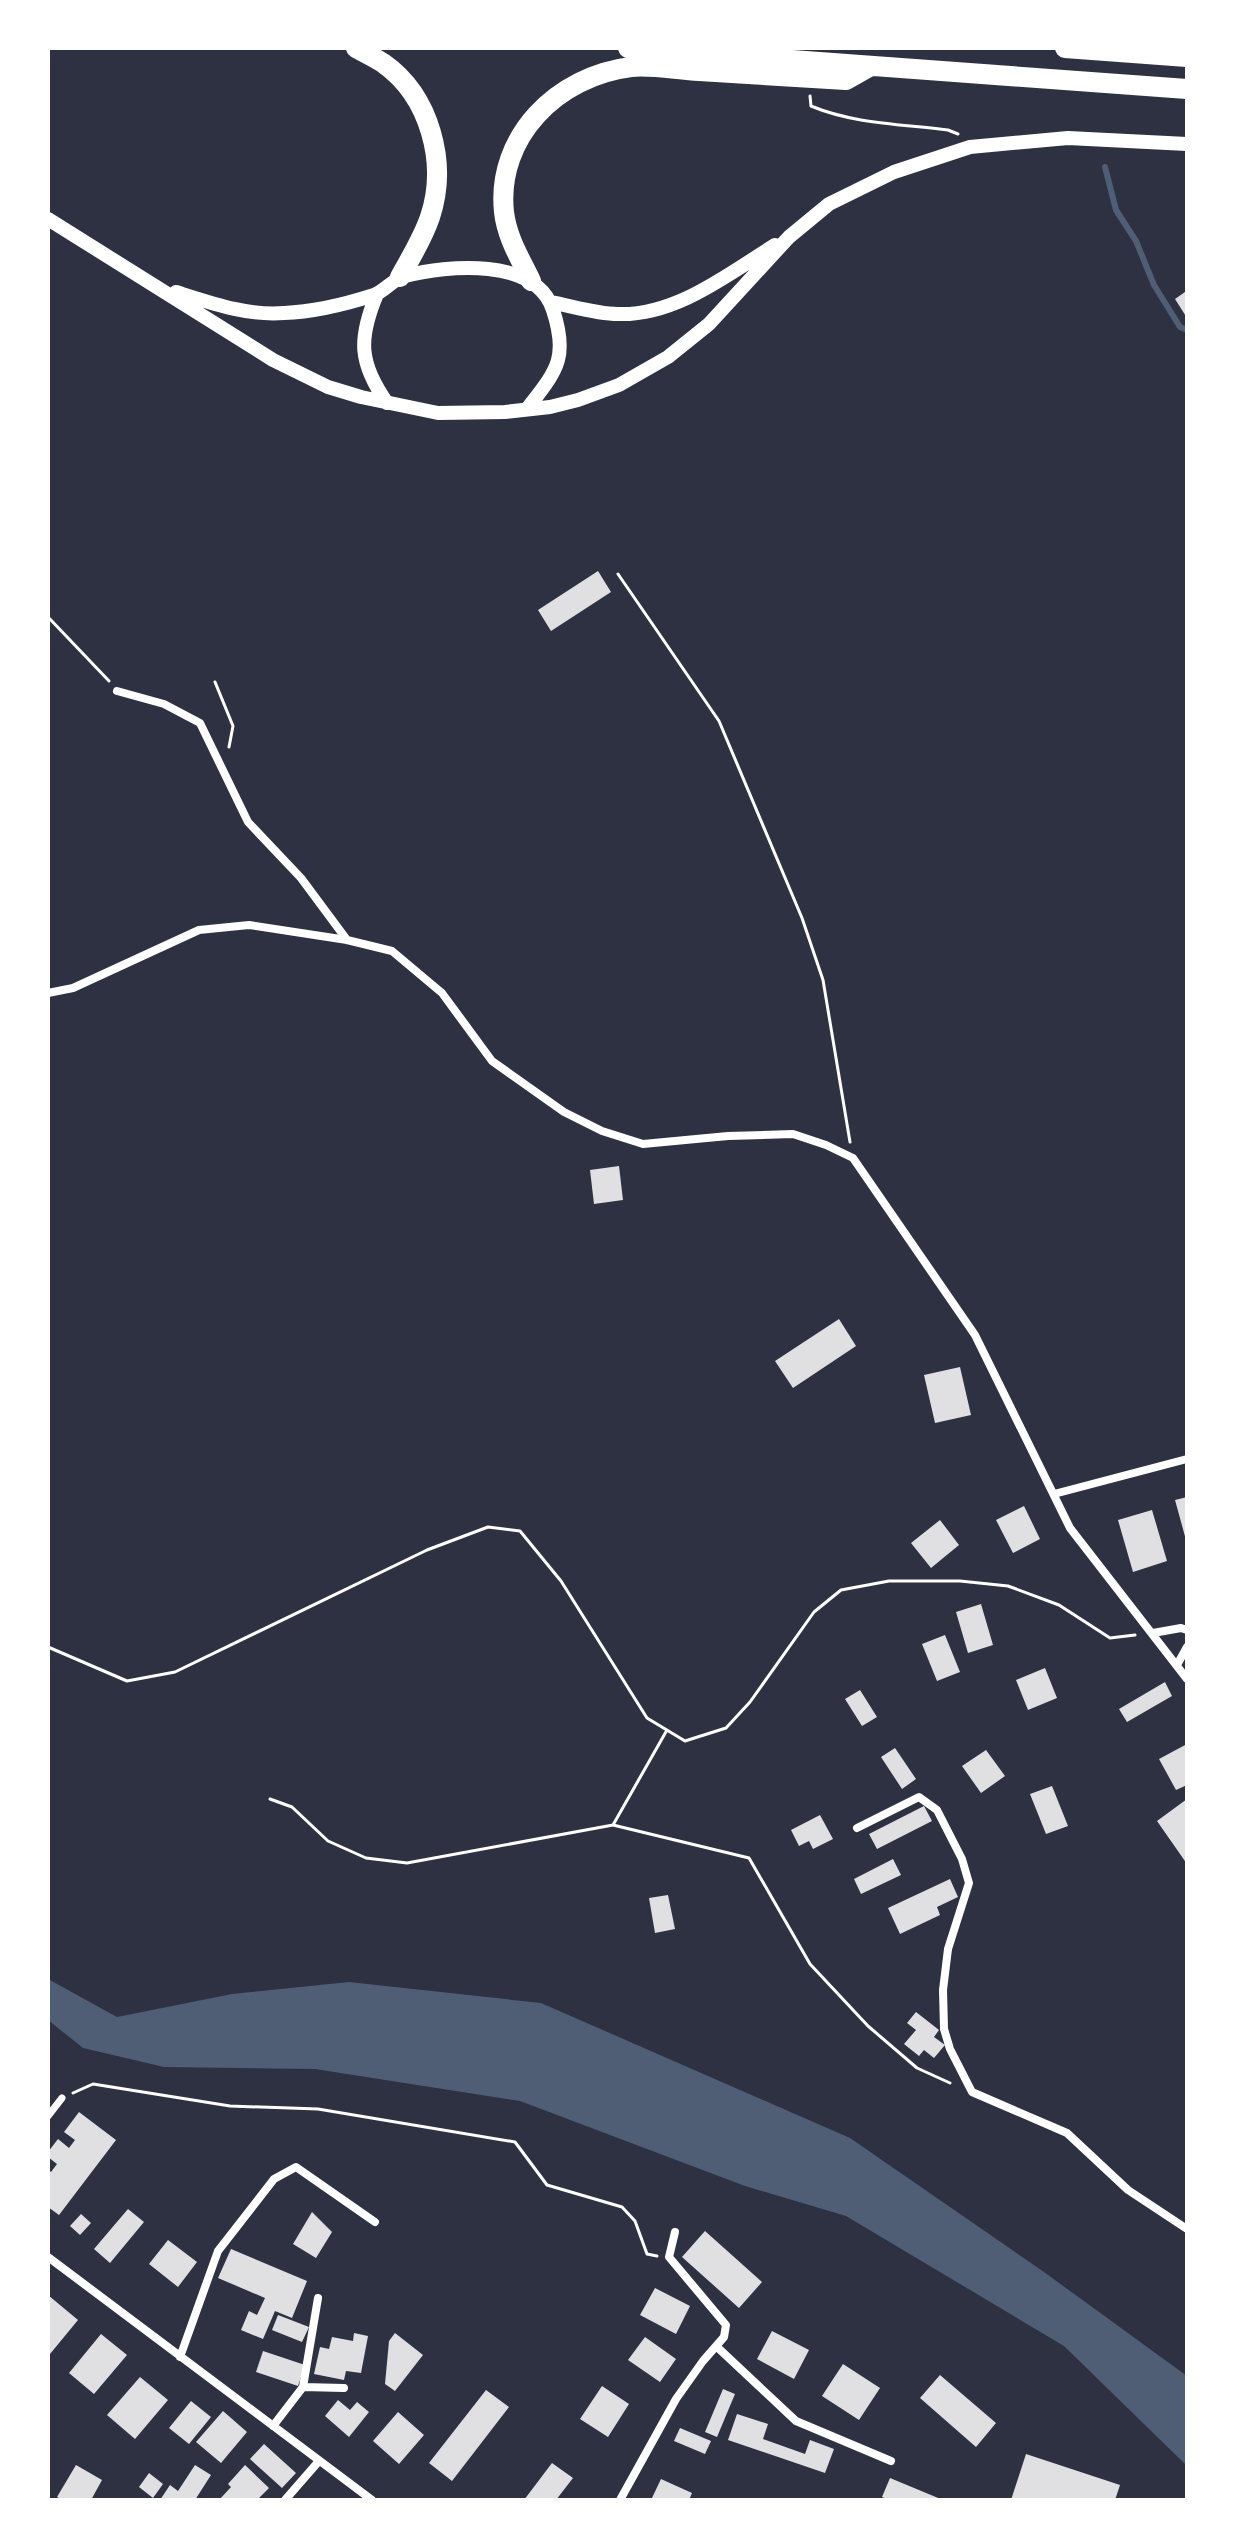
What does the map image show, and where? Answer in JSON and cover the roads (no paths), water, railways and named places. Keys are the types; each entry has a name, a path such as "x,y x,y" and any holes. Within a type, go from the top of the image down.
{"highway":[{"path":"356,48 384,64 408,89 426,116 436,150 437,187 431,216 400,277"},
{"path":"628,48 1187,89"},
{"path":"1065,48 1187,57"},
{"path":"531,281 510,239 504,214 503,188 510,156 520,133 538,111 557,96 595,76 632,67 846,80 869,67"}],"street":[{"path":"48,219 273,360 328,387 438,413 527,409 578,400 619,385 668,357 709,324 789,237 829,204 894,172 976,146 1068,138 1187,144"},
{"path":"550,302 616,314 658,310 708,285 789,237"},
{"path":"155,284 213,304 249,312 282,314 315,310 377,294 400,277 443,268 499,271 531,281 550,302 561,345 560,358 527,409"},
{"path":"377,294 364,331 366,368 387,403"},
{"path":"117,691 164,704 200,723 248,822 301,878 347,940"},
{"path":"48,993 73,988 199,930 249,925 347,940 392,951 442,993 492,1061 564,1112 602,1131 643,1144 793,1134 853,1158 975,1335 1070,1528 1187,1679"},
{"path":"1054,1494 1187,1459"},
{"path":"1153,1633 1181,1628 1187,1630"},
{"path":"1177,1665 1187,1647"},
{"path":"857,1828 919,1797 937,1810 962,1859 969,1883 948,1949 943,1990 944,2029 950,2049 972,2092 1067,2133 1128,2190 1187,2229"},
{"path":"48,2116 62,2098"},
{"path":"180,2357 218,2251 274,2179 296,2167 375,2222"},
{"path":"620,2500 676,2399 724,2337 726,2325 669,2257 675,2232"},
{"path":"48,2257 372,2500"},
{"path":"273,2426 303,2387 318,2298"},
{"path":"716,2346 796,2421 891,2461"},
{"path":"303,2387 344,2388"},
{"path":"285,2500 319,2461"}],"water":[{"path":"48,1979 117,2017 232,1994 349,1982 541,2003 850,2138 1044,2272 1187,2376 1187,2466 1064,2346 846,2216 745,2186 520,2101 315,2069 164,2067 83,2048 48,2020"}],"waterway":[{"path":"1105,167 1116,210 1136,241 1154,285 1180,327 1187,330"}]}
